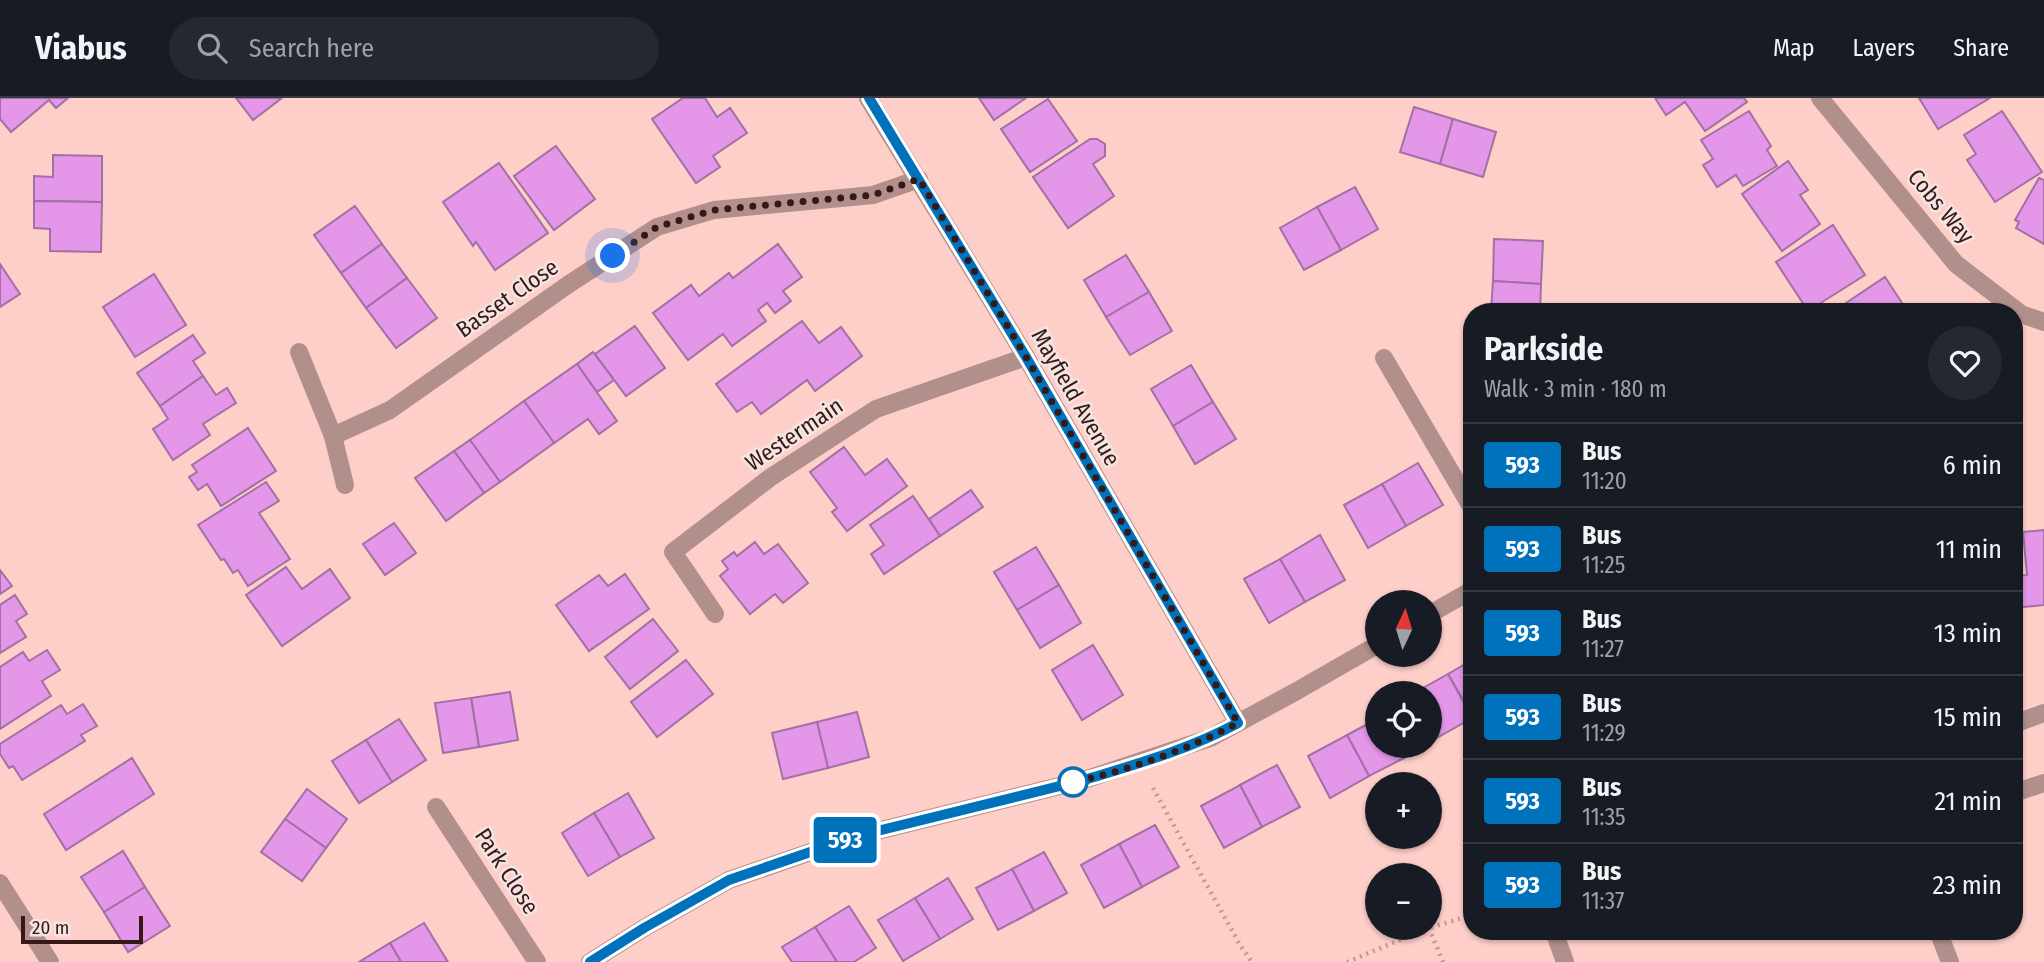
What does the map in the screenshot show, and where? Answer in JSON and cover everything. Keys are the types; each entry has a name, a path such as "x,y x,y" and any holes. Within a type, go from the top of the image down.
{"street":[{"name":"Mayfield Avenue","path":"869,98 1026,357 1238,723"},
{"name":"Cobs Way","path":"1820,98 1956,264 2007,303"},
{"name":"Basset Close","path":"333,436 390,410 569,284 657,227 714,210 873,195 919,179"},
{"name":"Cobs Way","path":"2023,315 2044,323"},
{"path":"299,352 333,436 345,485"},
{"name":"Westermain","path":"715,614 673,552 771,477 876,409 1026,357"},
{"path":"1384,358 1463,493"},
{"path":"1442,607 1463,595"},
{"path":"590,962 729,880 857,836 1084,780 1209,738 1365,652"},
{"path":"2023,720 2044,713"},
{"path":"2023,790 2044,783"},
{"name":"Park Close","path":"436,807 537,962"},
{"path":"0,883 50,962"},
{"path":"1557,940 1565,962"},
{"path":"1941,940 1950,962"}],"path":[{"path":"1139,763 1252,962"},
{"path":"1442,924 1463,918"},
{"path":"1347,962 1400,940"},
{"path":"1434,940 1443,962"}],"building":[{"path":"0,98 68,98 56,108 49,100 11,132 0,119"},
{"path":"236,98 282,98 253,120"},
{"path":"683,98 705,98 717,117 730,108 747,133 713,156 720,167 696,183 652,119"},
{"path":"979,98 1026,98 994,120"},
{"path":"1655,98 1744,98 1747,102 1705,131 1685,102 1666,115"},
{"path":"1919,98 1990,98 1938,129"},
{"path":"1048,99 1077,141 1030,172 1001,129"},
{"path":"1414,107 1453,119 1440,164 1400,152"},
{"path":"1749,111 1771,146 1767,150 1777,166 1743,186 1736,175 1717,187 1703,165 1713,159 1701,140"},
{"path":"2002,111 2042,172 1995,202 1967,160 1976,154 1964,135"},
{"path":"1453,119 1496,132 1483,177 1440,164"},
{"path":"1090,139 1097,139 1105,144 1105,156 1093,164 1114,196 1068,228 1033,177"},
{"path":"556,146 595,199 554,230 514,176"},
{"path":"53,155 102,156 102,202 34,201 34,176 53,177"},
{"path":"1788,161 1808,190 1800,195 1820,224 1782,251 1742,194"},
{"path":"499,163 548,233 495,270 476,242 473,246 443,202"},
{"path":"2039,178 2044,180 2044,244 2016,228 2019,222 2015,220"},
{"path":"1355,187 1378,229 1341,250 1317,207"},
{"path":"34,201 102,202 101,252 50,251 50,229 34,228"},
{"path":"355,206 382,244 341,273 314,235"},
{"path":"1317,207 1341,250 1304,270 1280,228"},
{"path":"1833,225 1865,275 1821,303 1803,303 1776,262"},
{"path":"1494,239 1543,241 1541,284 1493,281"},
{"path":"382,244 407,278 366,308 341,273"},
{"path":"778,244 802,277 783,291 791,301 775,313 767,303 758,310 766,321 732,346 723,334 688,360 653,313 691,285 699,296 729,273 733,278"},
{"path":"1126,255 1149,292 1106,317 1084,280"},
{"path":"0,264 20,294 0,307"},
{"path":"154,274 186,325 135,357 103,307"},
{"path":"1885,277 1902,303 1846,303"},
{"path":"407,278 437,318 396,348 366,308"},
{"path":"1493,281 1541,284 1540,303 1492,303"},
{"path":"1149,292 1172,331 1130,355 1106,317"},
{"path":"802,321 819,343 841,327 862,356 815,391 807,380 761,414 752,402 737,412 716,384"},
{"path":"635,326 665,368 626,396 595,354"},
{"path":"193,335 205,353 193,361 203,376 160,406 137,373"},
{"path":"593,352 614,380 597,392 577,364"},
{"path":"577,364 617,421 599,434 588,419 554,443 524,401"},
{"path":"1191,365 1213,402 1173,426 1151,389"},
{"path":"203,376 216,395 227,388 236,403 203,424 210,435 173,460 153,429 168,419 160,406"},
{"path":"524,401 554,443 500,482 470,440"},
{"path":"1213,402 1236,439 1195,464 1173,426"},
{"path":"248,428 276,471 221,506 207,484 198,490 189,477 197,472 192,465"},
{"path":"470,440 500,482 484,493 454,451"},
{"path":"844,447 865,475 887,459 907,486 847,531 832,512 837,508 810,472"},
{"path":"454,451 484,493 446,521 415,478"},
{"path":"1418,463 1443,505 1406,526 1382,484"},
{"path":"266,482 279,501 259,513 290,559 248,586 238,570 233,573 224,559 221,560 198,525"},
{"path":"1382,484 1406,526 1368,548 1344,505"},
{"path":"971,490 983,507 940,536 929,519"},
{"path":"913,496 940,536 884,574 871,554 884,545 870,525"},
{"path":"394,523 416,553 385,575 363,544"},
{"path":"2044,530 2044,605 2023,607 2023,575 2027,575 2023,532"},
{"path":"1320,535 1345,580 1305,602 1280,559"},
{"path":"755,542 764,554 778,544 808,583 783,603 775,594 750,614 720,576 728,569 722,561 734,552 737,556"},
{"path":"1036,547 1059,585 1017,610 994,572"},
{"path":"1280,559 1305,602 1269,623 1244,579"},
{"path":"286,567 302,589 330,569 350,598 282,646 246,595"},
{"path":"0,570 12,586 0,594"},
{"path":"625,574 649,609 589,651 556,605 599,575 608,586"},
{"path":"1059,585 1081,623 1040,648 1017,610"},
{"path":"15,595 27,614 16,621 26,637 0,653 0,605"},
{"path":"653,619 678,651 630,689 605,657"},
{"path":"1093,645 1123,695 1082,720 1052,670"},
{"path":"47,650 60,670 42,681 51,696 0,729 0,667 23,652 29,661"},
{"path":"686,660 713,694 657,737 631,702"},
{"path":"1463,665 1463,700 1448,674"},
{"path":"1448,674 1463,702 1463,723 1442,735 1442,681 1435,681"},
{"path":"510,692 518,740 479,747 471,698"},
{"path":"471,698 479,747 443,753 435,703"},
{"path":"83,704 97,726 81,735 85,741 22,780 13,766 9,768 0,754 0,744 61,705 67,714"},
{"path":"857,712 869,757 828,768 817,722"},
{"path":"399,719 426,760 392,782 366,740"},
{"path":"817,722 828,768 783,779 772,733"},
{"path":"1365,725 1365,758 1404,758 1377,772 1367,772 1347,735"},
{"path":"1347,735 1367,772 1365,778 1330,798 1308,756"},
{"path":"366,740 392,782 359,803 332,761"},
{"path":"132,758 154,794 66,850 44,814"},
{"path":"1277,765 1300,807 1262,827 1240,785"},
{"path":"1240,785 1262,827 1224,848 1201,806"},
{"path":"307,789 347,819 326,848 285,819"},
{"path":"628,793 654,838 620,857 594,813"},
{"path":"594,813 620,857 588,876 562,833"},
{"path":"285,819 326,848 302,881 261,852"},
{"path":"1155,825 1179,867 1142,887 1119,844"},
{"path":"1119,844 1142,887 1104,908 1081,865"},
{"path":"123,851 145,887 104,912 81,877"},
{"path":"1044,852 1067,893 1034,911 1012,869"},
{"path":"1012,869 1034,911 998,930 976,888"},
{"path":"948,878 973,919 940,939 915,898"},
{"path":"145,887 170,926 128,952 104,912"},
{"path":"915,898 940,939 903,961 878,920"},
{"path":"849,906 876,948 854,962 837,962 815,927"},
{"path":"424,923 448,962 401,962 390,943"},
{"path":"815,927 837,962 792,962 782,947"},
{"path":"390,943 401,962 359,962"}],"bus line":[{"name":"593","path":"590,962 729,880 857,836 1121,769 1209,738 1238,723 1026,357 869,98"}],"route":[{"path":"613,256 657,227 714,210 873,195 919,179 1026,357 1238,723 1209,738 1139,763 1073,782"}]}
